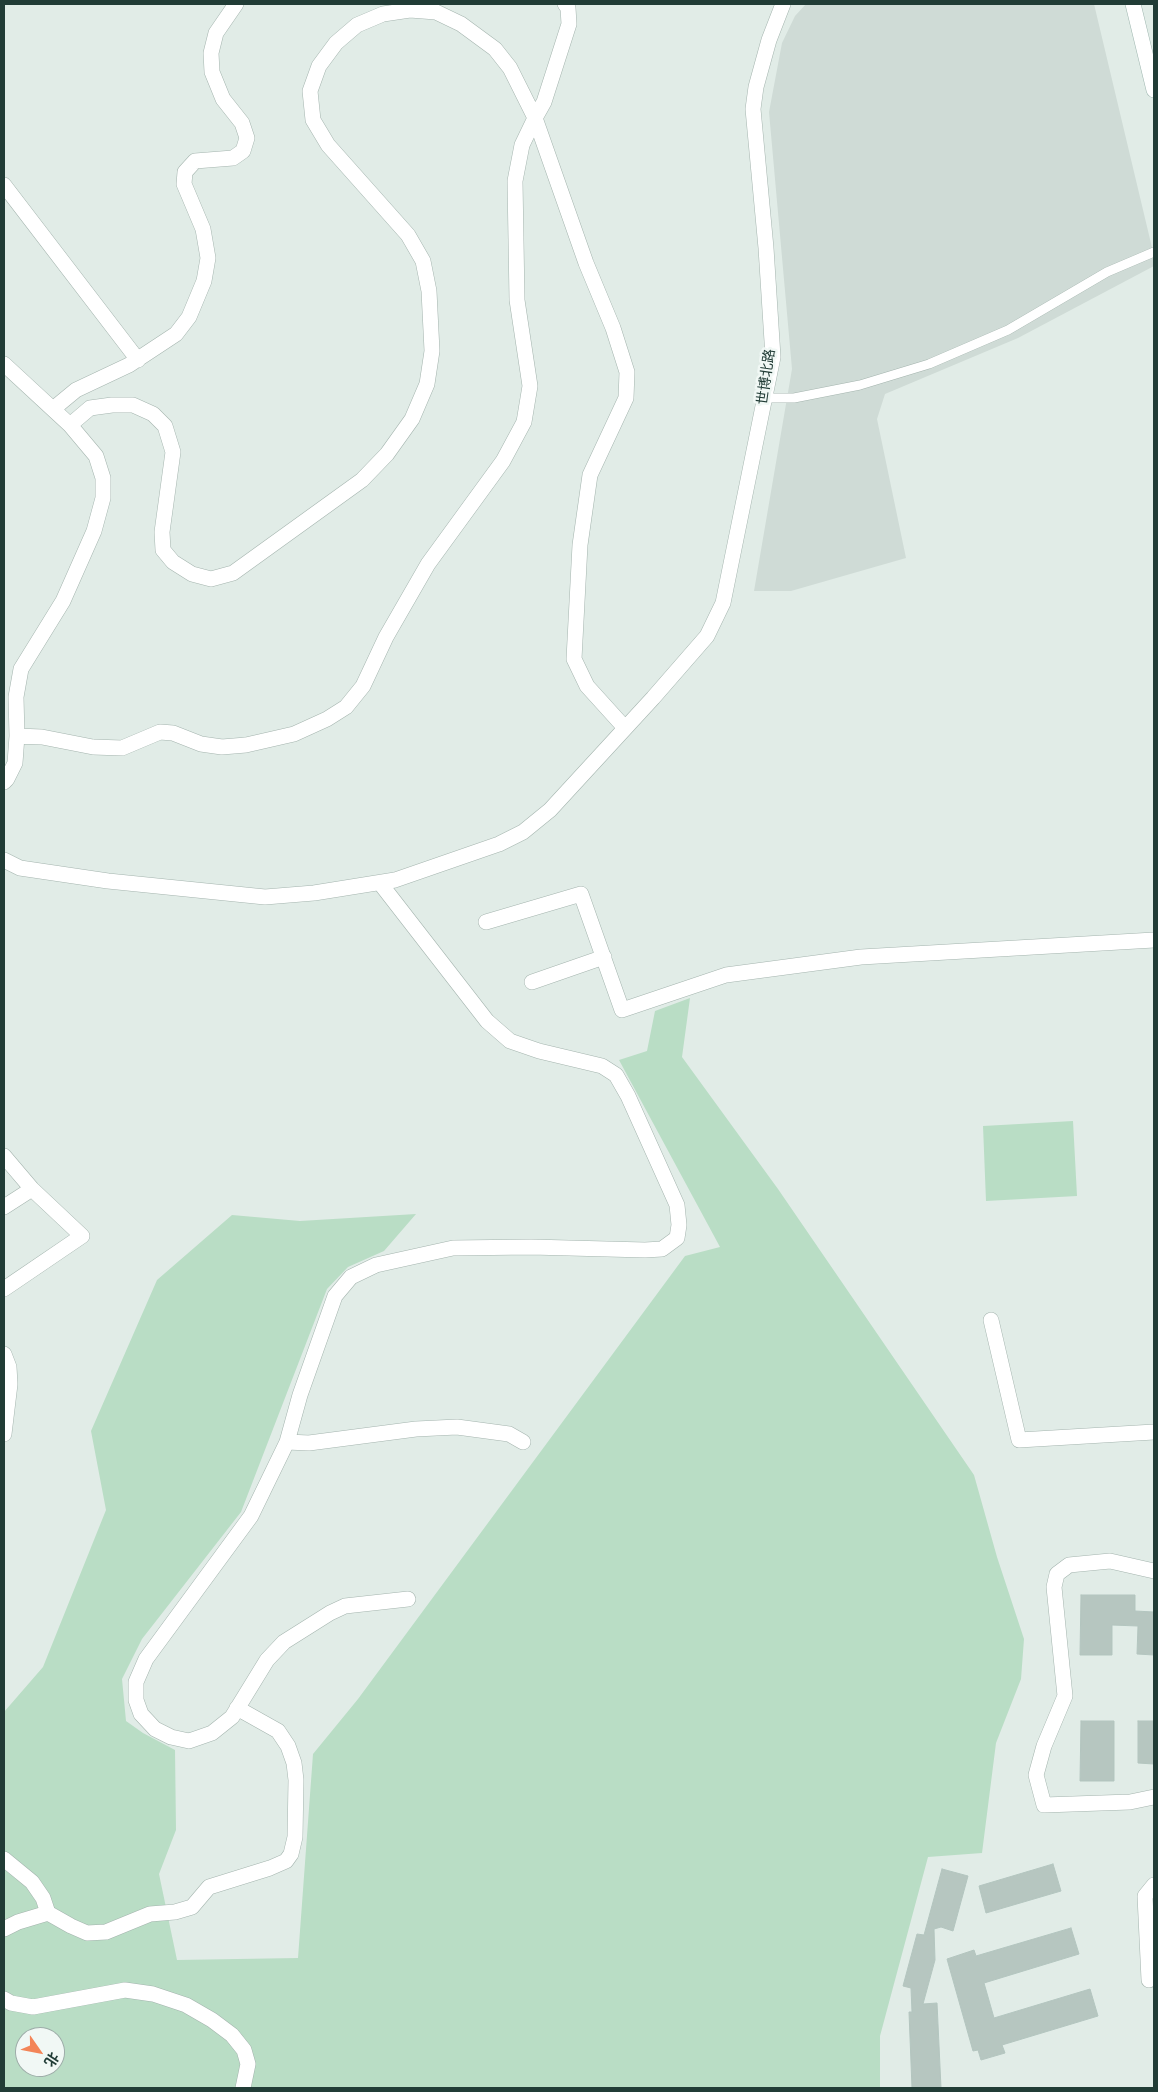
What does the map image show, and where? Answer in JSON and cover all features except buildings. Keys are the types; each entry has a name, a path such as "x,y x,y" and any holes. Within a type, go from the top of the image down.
{"street":[{"path":"53,409 76,390 138,360 176,334 189,317 204,281 208,258 202,229 184,184 185,172 195,161 233,158 243,151 247,138 242,123 223,99 212,72 210,53 216,33 236,4"},
{"path":"17,736 42,737 93,747 122,748 160,732 173,733 202,744 222,746 246,745 294,734 327,719 346,706 362,686 386,637 428,564 503,462 524,422 530,386 517,300 515,181 522,145 534,118 544,102 569,24 568,8 565,4"},
{"name":"世博北路","path":"4,860 20,868 108,881 265,897 314,893 395,880 499,844 524,832 550,810 653,698 707,636 723,603 774,357 753,109 756,87 769,40 783,4"},
{"path":"1133,4 1154,90"},
{"path":"70,425 90,408 133,404 153,414 165,426 173,452 162,532 163,550 173,562 192,574 211,580 233,572 362,480 387,454 412,419 427,384 432,351 429,291 423,261 408,235 328,145 313,120 310,92 319,66 336,43 358,25 383,14 410,10 436,12 461,24 495,49 510,68 534,118 586,264 613,328 627,372 626,398 590,475 580,545 574,659 587,686 625,728"},
{"path":"4,185 138,360"},
{"path":"4,364 70,425 96,456 103,478 103,498 94,531 63,602 20,669 16,697 17,736 15,763 4,782"},
{"path":"380,882 487,1021 510,1041 539,1051 602,1066 616,1076 628,1096 677,1205 679,1225 677,1238 662,1249 645,1250 531,1247 453,1248 376,1265 351,1277 335,1296 300,1394 286,1442 251,1516 146,1659 136,1682 136,1700 141,1714 155,1729 170,1737 189,1741 212,1733 232,1717 266,1660 284,1642 330,1613 345,1606 408,1599"},
{"path":"486,922 582,894 622,1010 726,975 861,957 1154,940"},
{"path":"532,982 604,957"},
{"path":"4,1156 32,1190 82,1236 4,1289"},
{"path":"4,1207 32,1190"},
{"path":"992,1320 1019,1440 1154,1432"},
{"path":"4,1354 9,1367 10,1384 4,1434"},
{"path":"286,1442 309,1443 416,1429 457,1427 509,1434 523,1442"},
{"path":"1154,1571 1110,1561 1068,1565 1058,1574 1054,1587 1065,1696 1044,1746 1036,1775 1044,1805 1130,1802 1154,1797"},
{"path":"4,1859 32,1882 43,1898 48,1913 71,1926 87,1932 106,1932 150,1914 175,1912 192,1907 209,1887 270,1868 286,1861 292,1854 295,1837 296,1780 294,1763 288,1746 278,1731 237,1708"},
{"path":"1149,1980 1145,1896 1154,1885"},
{"path":"4,1929 18,1922 48,1913"},
{"path":"4,1999 11,2003 32,2007 125,1990 153,1994 186,2005 212,2020 232,2035 244,2050 248,2064 242,2088"}],"lane":[{"path":"765,398 794,398 860,385 929,364 1008,330 1108,272 1154,252"}],"shaded area":[{"path":"806,4 1094,4 1154,256 1154,266 1018,338 885,394 877,419 906,558 791,591 754,591 792,369 769,112 782,43 795,16"}],"green space":[{"path":"690,998 682,1057 778,1189 974,1475 997,1557 1024,1639 1021,1679 996,1743 982,1853 928,1857 880,2036 880,2088 4,2088 4,1712 43,1667 106,1510 91,1431 157,1280 232,1215 300,1221 416,1214 384,1251 348,1267 327,1289 241,1512 142,1639 122,1679 126,1721 143,1733 175,1750 176,1830 159,1874 177,1960 298,1958 313,1754 358,1699 685,1256 720,1247 619,1060 647,1051 655,1011"},
{"path":"1073,1121 1077,1196 986,1201 983,1126"}]}
